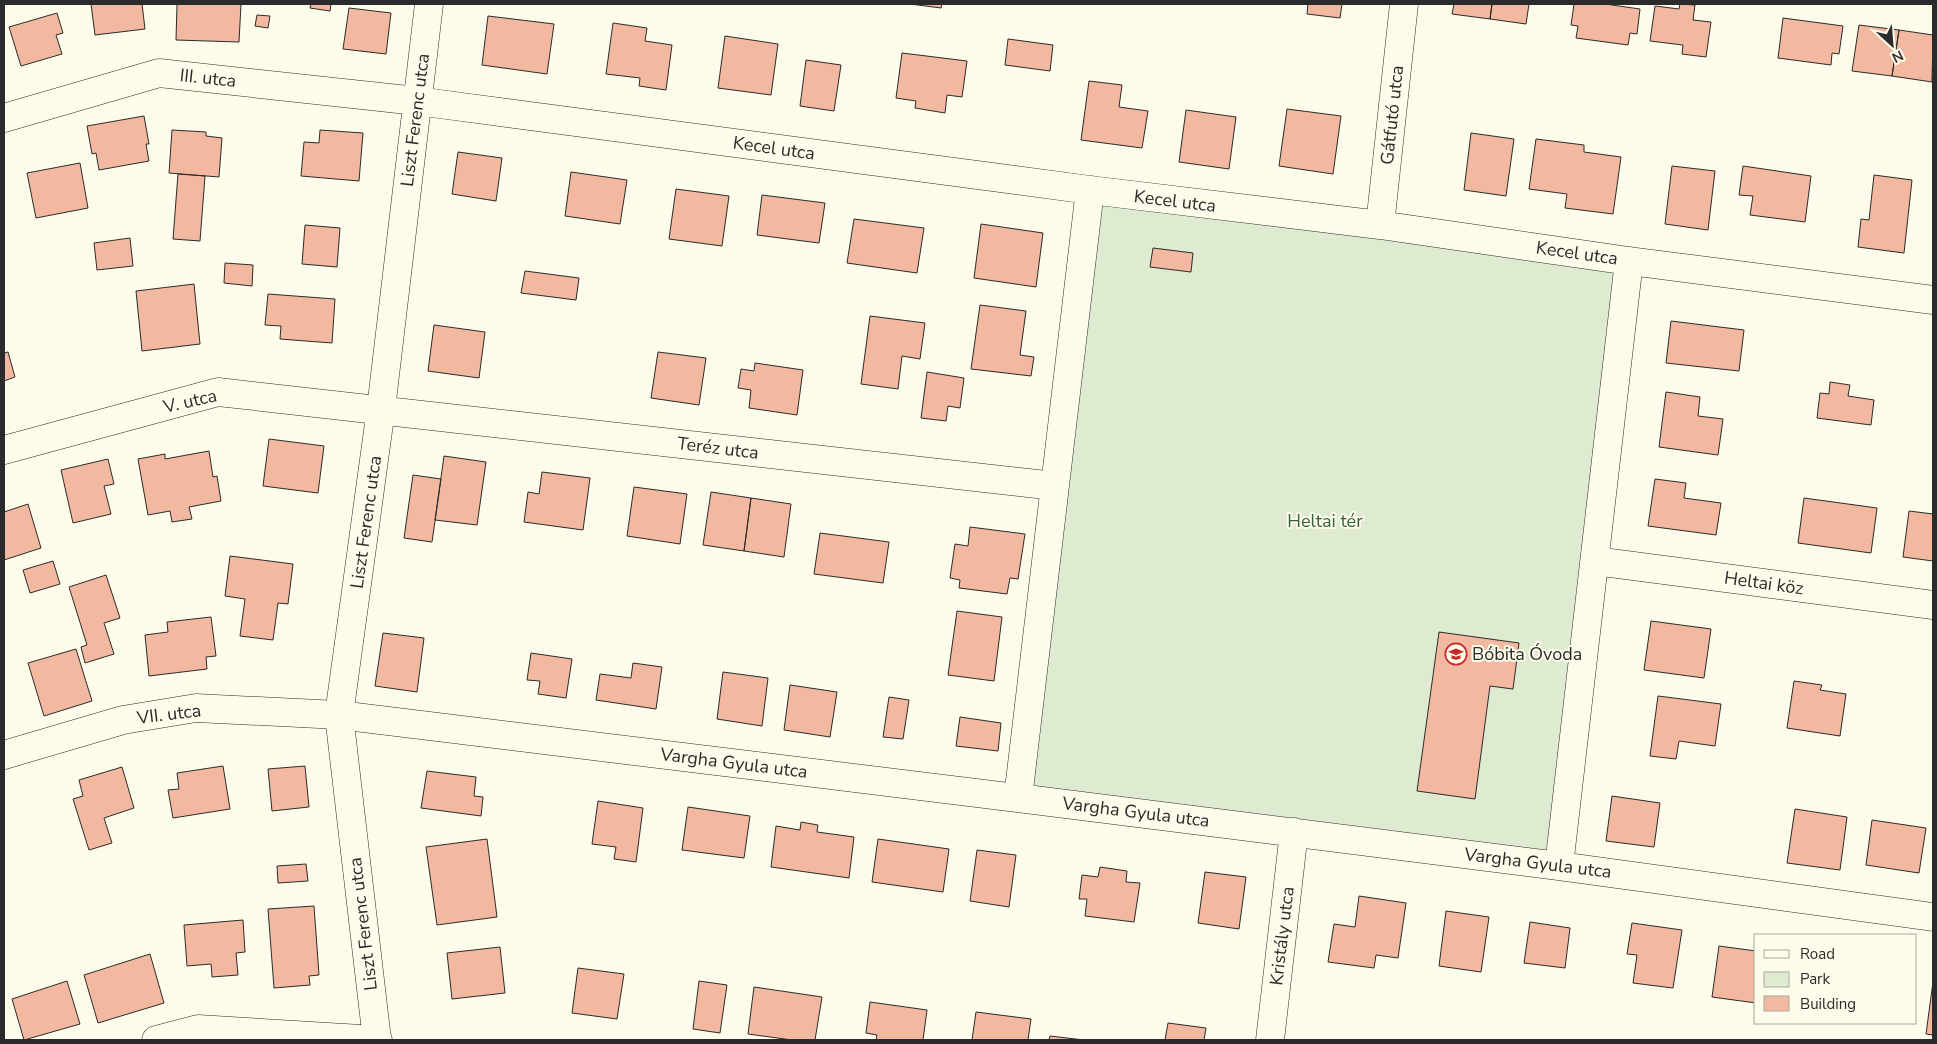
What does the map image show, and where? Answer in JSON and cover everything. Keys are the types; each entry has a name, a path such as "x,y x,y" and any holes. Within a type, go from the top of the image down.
{"street":[{"name":"Liszt Ferenc utca","path":"377,1040 338,715 382,409 429,4"},
{"name":"Gátfutó utca","path":"1380,225 1404,4"},
{"name":"III. utca","path":"4,118 159,73 417,101"},
{"name":"Kecel utca","path":"417,101 1090,190 1380,225 1629,261 1933,300"},
{"path":"1018,798 1090,190"},
{"path":"1560,866 1629,261"},
{"name":"V. utca","path":"4,450 218,392 382,409"},
{"name":"Teréz utca","path":"382,409 1055,486"},
{"name":"Heltai köz","path":"1595,560 1933,605"},
{"name":"VII. utca","path":"4,755 122,720 196,708 338,715"},
{"name":"Vargha Gyula utca","path":"338,715 1294,832 1933,917"},
{"name":"Kristály utca","path":"1270,1040 1294,832"},
{"path":"156,1040 198,1030 377,1040"}],"green space":[{"name":"Heltai tér","path":"1090,190 1629,261 1559,866 1018,798"}],"building":[{"path":"91,4 142,4 145,29 95,35"},
{"path":"177,4 241,4 239,42 176,40"},
{"path":"311,4 331,4 330,11 310,8"},
{"path":"910,4 942,4 941,8"},
{"path":"1308,4 1342,4 1340,18 1307,14"},
{"path":"1454,4 1492,4 1490,19 1452,14"},
{"path":"1492,4 1529,4 1526,24 1490,19"},
{"path":"1574,4 1605,4 1640,9 1637,34 1630,33 1628,45 1576,38 1578,26 1571,25"},
{"path":"1680,4 1695,5 1693,20 1711,22 1706,57 1682,54 1683,45 1650,41 1655,6 1679,9"},
{"path":"349,8 391,13 386,54 343,49"},
{"path":"57,13 63,33 56,35 62,54 21,66 9,27"},
{"path":"257,15 270,16 268,28 255,26"},
{"path":"488,16 554,24 547,74 482,65"},
{"path":"1783,18 1843,26 1839,54 1832,53 1831,65 1778,58"},
{"path":"613,23 647,28 645,41 672,45 666,90 639,86 640,78 606,74"},
{"path":"1859,25 1899,30 1892,76 1852,71"},
{"path":"1899,30 1933,35 1932,82 1892,76"},
{"path":"725,36 778,44 771,95 718,88"},
{"path":"1008,39 1053,45 1050,71 1005,65"},
{"path":"902,53 967,61 962,97 947,95 945,113 915,108 916,101 896,98"},
{"path":"806,60 841,65 834,111 800,106"},
{"path":"1089,81 1122,85 1119,107 1148,111 1142,148 1081,140"},
{"path":"1287,109 1341,116 1333,174 1279,166"},
{"path":"1186,110 1236,117 1229,169 1179,162"},
{"path":"144,116 149,144 146,144 149,161 99,170 96,153 92,154 87,126"},
{"path":"172,130 206,132 206,136 222,138 219,177 169,173"},
{"path":"320,130 363,133 359,181 301,176 304,142 319,143"},
{"path":"1471,133 1514,139 1506,196 1464,190"},
{"path":"1536,139 1584,145 1584,152 1621,157 1613,214 1565,208 1567,194 1529,189"},
{"path":"458,152 502,158 496,201 452,194"},
{"path":"80,163 88,208 36,218 27,173"},
{"path":"1672,166 1715,171 1708,230 1665,224"},
{"path":"1743,166 1811,176 1805,222 1750,215 1753,196 1739,195"},
{"path":"571,172 627,180 620,224 565,216"},
{"path":"178,174 205,176 200,241 173,239"},
{"path":"1874,175 1912,180 1904,253 1858,247 1861,219 1869,220"},
{"path":"676,189 729,196 722,246 669,239"},
{"path":"762,195 825,203 819,243 757,235"},
{"path":"854,219 924,228 917,273 847,263"},
{"path":"981,224 1043,233 1036,287 974,278"},
{"path":"305,225 340,228 337,267 302,264"},
{"path":"130,238 133,266 97,270 94,243"},
{"path":"1153,248 1193,253 1191,272 1150,267"},
{"path":"225,263 253,265 252,286 224,283"},
{"path":"525,271 579,278 576,300 521,293"},
{"path":"194,284 200,344 142,351 136,291"},
{"path":"268,294 335,299 332,343 280,339 281,326 265,325"},
{"path":"980,305 1026,311 1020,355 1034,357 1031,376 971,369"},
{"path":"870,316 925,323 920,359 902,356 898,389 861,384"},
{"path":"1671,321 1744,330 1739,371 1666,363"},
{"path":"434,325 485,332 479,378 428,371"},
{"path":"8,352 15,377 4,381 4,353"},
{"path":"658,352 706,358 699,405 651,398"},
{"path":"755,363 803,370 797,415 749,408 751,390 738,388 741,369 754,371"},
{"path":"927,372 964,378 960,408 948,406 946,421 921,418"},
{"path":"1830,382 1850,385 1848,396 1874,400 1871,425 1817,418 1820,393 1829,394"},
{"path":"1666,392 1700,397 1698,416 1723,419 1718,455 1659,447"},
{"path":"269,439 324,446 318,493 263,486"},
{"path":"209,451 213,477 217,476 221,501 189,507 192,519 172,522 170,511 148,515 138,459 165,454 165,459"},
{"path":"444,456 486,462 477,525 435,520"},
{"path":"108,459 114,484 104,486 111,514 73,523 61,470"},
{"path":"542,472 590,478 583,530 524,522 528,492 539,494"},
{"path":"413,475 441,479 432,542 404,538"},
{"path":"1655,479 1686,483 1684,498 1721,503 1716,535 1648,526"},
{"path":"634,487 687,494 680,544 627,536"},
{"path":"711,492 751,498 744,551 703,545"},
{"path":"751,498 791,504 784,557 744,551"},
{"path":"1804,498 1877,508 1871,553 1798,543"},
{"path":"28,504 41,548 4,560 4,512"},
{"path":"1909,511 1933,514 1933,561 1903,557"},
{"path":"970,527 1025,534 1018,579 1010,578 1007,594 959,588 960,580 950,578 955,544 968,546"},
{"path":"820,533 889,542 883,583 814,574"},
{"path":"230,556 293,564 288,604 278,603 273,640 240,636 245,599 225,596"},
{"path":"53,561 60,584 30,593 23,570"},
{"path":"106,575 120,618 104,623 114,654 85,663 81,647 87,645 69,587"},
{"path":"957,611 1002,617 994,681 948,675"},
{"path":"211,617 216,656 206,657 207,669 149,676 145,635 168,632 167,622"},
{"path":"1651,621 1711,629 1704,678 1644,670"},
{"path":"1439,632 1519,643 1513,689 1490,686 1475,799 1417,791"},
{"path":"383,633 424,638 417,692 375,686"},
{"path":"76,649 92,701 44,716 28,663"},
{"path":"531,653 572,659 566,698 538,694 540,681 527,680"},
{"path":"633,663 662,667 656,709 596,700 600,674 631,678"},
{"path":"723,672 768,678 762,726 717,719"},
{"path":"1794,681 1822,685 1820,690 1846,694 1840,736 1787,728"},
{"path":"790,685 837,692 830,737 784,730"},
{"path":"1658,696 1721,704 1715,746 1679,741 1676,759 1650,756"},
{"path":"889,697 909,700 903,739 883,737"},
{"path":"960,717 1001,723 998,751 956,746"},
{"path":"223,766 230,809 173,818 168,790 179,789 177,773"},
{"path":"305,766 309,807 272,811 268,769"},
{"path":"122,767 134,808 104,818 112,843 89,850 73,799 83,796 79,780"},
{"path":"427,771 476,777 474,796 483,797 481,816 421,808"},
{"path":"1612,796 1660,803 1654,847 1606,841"},
{"path":"598,801 643,808 636,862 614,859 616,847 592,844"},
{"path":"688,807 750,816 744,858 682,850"},
{"path":"1795,809 1847,817 1840,870 1787,863"},
{"path":"1872,820 1926,828 1919,873 1866,865"},
{"path":"801,822 818,825 817,832 854,837 849,878 771,867 776,826 800,830"},
{"path":"487,839 497,917 437,925 426,847"},
{"path":"878,839 949,849 943,892 872,882"},
{"path":"977,850 1016,855 1009,907 970,901"},
{"path":"306,864 308,881 278,883 277,866"},
{"path":"1100,867 1127,871 1126,882 1140,883 1134,922 1085,916 1087,899 1079,899 1082,875 1098,877"},
{"path":"1205,872 1246,877 1239,929 1198,923"},
{"path":"1359,896 1406,903 1398,958 1376,955 1374,968 1328,962 1334,924 1355,927"},
{"path":"314,906 319,975 309,976 310,985 274,988 268,909"},
{"path":"1446,911 1489,917 1481,972 1439,966"},
{"path":"243,920 245,952 236,953 238,975 212,977 211,964 187,966 184,925"},
{"path":"1530,922 1570,928 1565,968 1524,963"},
{"path":"1632,923 1682,930 1673,988 1633,983 1637,955 1627,954"},
{"path":"1719,946 1754,951 1754,1003 1712,997"},
{"path":"500,947 505,993 452,999 447,953"},
{"path":"150,954 164,1003 98,1023 84,975"},
{"path":"578,968 624,974 617,1019 572,1013"},
{"path":"67,981 80,1024 24,1040 12,999"},
{"path":"699,981 727,985 720,1033 693,1029"},
{"path":"1933,982 1933,1035 1926,1034"},
{"path":"754,987 822,997 815,1040 792,1040 748,1034"},
{"path":"870,1002 927,1010 923,1040 876,1040 877,1035 866,1033"},
{"path":"976,1012 1031,1019 1028,1040 972,1040"},
{"path":"1168,1023 1206,1028 1204,1040 1165,1040"},
{"path":"1050,1036 1084,1040 1049,1040"}],"place":[{"name":"Bóbita Óvoda","path":"1456,654"}]}
